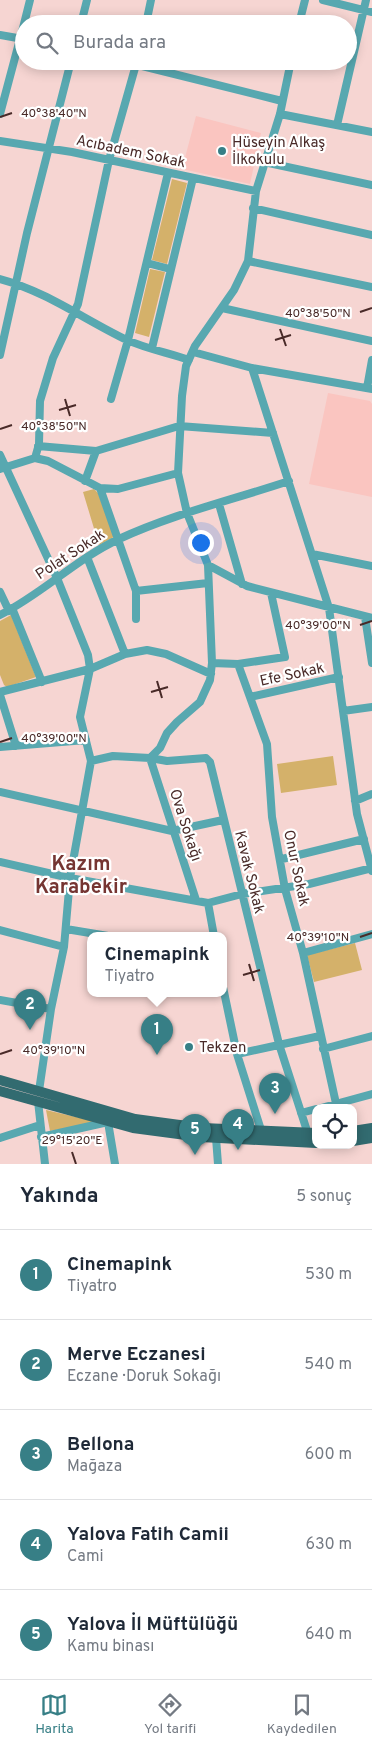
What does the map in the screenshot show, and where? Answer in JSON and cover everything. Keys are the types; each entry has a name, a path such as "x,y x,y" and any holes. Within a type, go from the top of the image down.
{"main road":[{"path":"0,1080 108,1122 134,1128 216,1138 312,1143"},
{"path":"0,1090 39,1096 135,1118 202,1128 312,1133"},
{"path":"357,1130 372,1128"},
{"path":"357,1140 372,1138"}],"street":[{"path":"26,15 30,0"},
{"path":"83,15 87,0"},
{"path":"148,15 151,0"},
{"path":"301,15 305,0"},
{"path":"323,0 368,11"},
{"path":"357,51 368,11 366,0"},
{"path":"0,35 15,38"},
{"path":"0,114 15,63"},
{"path":"0,355 69,70"},
{"path":"35,458 38,446 40,401 53,358 75,311 109,160 134,70"},
{"path":"163,70 282,101"},
{"path":"91,761 113,756 150,758 160,748 167,733 200,702 211,674 208,564 188,513 178,473 182,396 189,360 234,290 248,261 256,191 280,114 289,70"},
{"path":"337,125 352,70"},
{"path":"280,114 372,132"},
{"name":"Acıbadem Sokak","path":"0,141 109,160 256,191"},
{"path":"264,162 372,185"},
{"path":"111,399 128,340 168,173"},
{"path":"152,348 193,178"},
{"path":"253,208 372,235"},
{"path":"248,261 372,287"},
{"path":"147,263 170,269"},
{"path":"0,279 16,283 75,311 128,340 189,360"},
{"path":"222,308 372,341"},
{"path":"193,352 252,368 369,388 372,360"},
{"path":"0,862 70,878 208,903 242,894 286,888 372,869 355,801 329,608 252,368"},
{"path":"38,446 96,451 179,426 273,433"},
{"path":"85,481 96,451"},
{"path":"0,455 3,468 58,578 88,655 90,668 80,717 81,729 91,761 70,878 64,947 51,1009 39,1096 41,1137 45,1164"},
{"path":"3,468 35,458 48,461 100,488 118,489 178,473"},
{"name":"Polat Sokak","path":"0,615 87,557 118,539 188,513 289,481"},
{"path":"100,488 136,591 136,619"},
{"path":"219,504 242,584"},
{"path":"312,554 372,566"},
{"path":"87,557 125,654"},
{"path":"208,564 242,584 369,618 372,663"},
{"path":"136,591 208,584"},
{"path":"0,592 11,609 42,682"},
{"path":"212,663 238,664 285,657 271,592"},
{"path":"16,746 0,694 90,668 125,654 147,650 166,654 211,674"},
{"name":"Onur Sokak","path":"238,664 267,744 272,817 282,859 286,888 303,953 336,1104"},
{"name":"Efe Sokak","path":"250,697 339,677"},
{"path":"343,711 372,707"},
{"path":"0,747 86,740"},
{"name":"Kavak Sokak","path":"150,758 167,761 206,758 210,762 279,1044 301,1113 312,1133"},
{"name":"Ova Sokağı","path":"150,758 172,831 196,900"},
{"path":"0,792 172,831 223,820"},
{"path":"355,801 372,794"},
{"path":"282,859 364,839"},
{"path":"208,903 213,932"},
{"path":"66,929 87,932"},
{"path":"0,930 64,947"},
{"path":"303,953 372,934"},
{"path":"225,997 237,1054 261,1130"},
{"path":"0,1000 51,1009"},
{"path":"237,1054 320,1036"},
{"path":"323,1049 372,1036"},
{"path":"342,1104 372,1094"},
{"path":"301,1113 312,1110"},
{"path":"41,1137 108,1122 115,1164"},
{"path":"0,1138 40,1125"},
{"path":"216,1138 218,1164"}],"shaded area":[{"name":"Hüseyin Alkaş İlkokulu","path":"196,116 261,133 250,184 182,169"},
{"path":"172,179 187,183 167,264 152,260"},
{"path":"150,269 165,272 149,337 135,333"},
{"path":"328,393 370,401 372,404 372,497 309,484"},
{"path":"94,489 98,493 114,537 99,545 83,492"},
{"path":"11,615 36,677 7,687 4,685 0,675 0,621"},
{"path":"333,756 337,785 281,793 277,764"},
{"path":"355,943 362,970 314,982 307,955"},
{"path":"46,1110 93,1121 94,1123 50,1131"}],"place":[{"name":"Hüseyin Alkaş İlkokulu","path":"222,151"},
{"name":"Merve Eczanesi","path":"30,1030"},
{"name":"Tekzen","path":"189,1047"},
{"name":"Cinemapink","path":"157,1055"},
{"name":"Bellona","path":"275,1114"},
{"name":"Yalova Fatih Camii","path":"238,1150"},
{"name":"Yalova İl Müftülüğü","path":"195,1155"}],"district":[{"name":"Kazım Karabekir","path":"81,874"}]}
